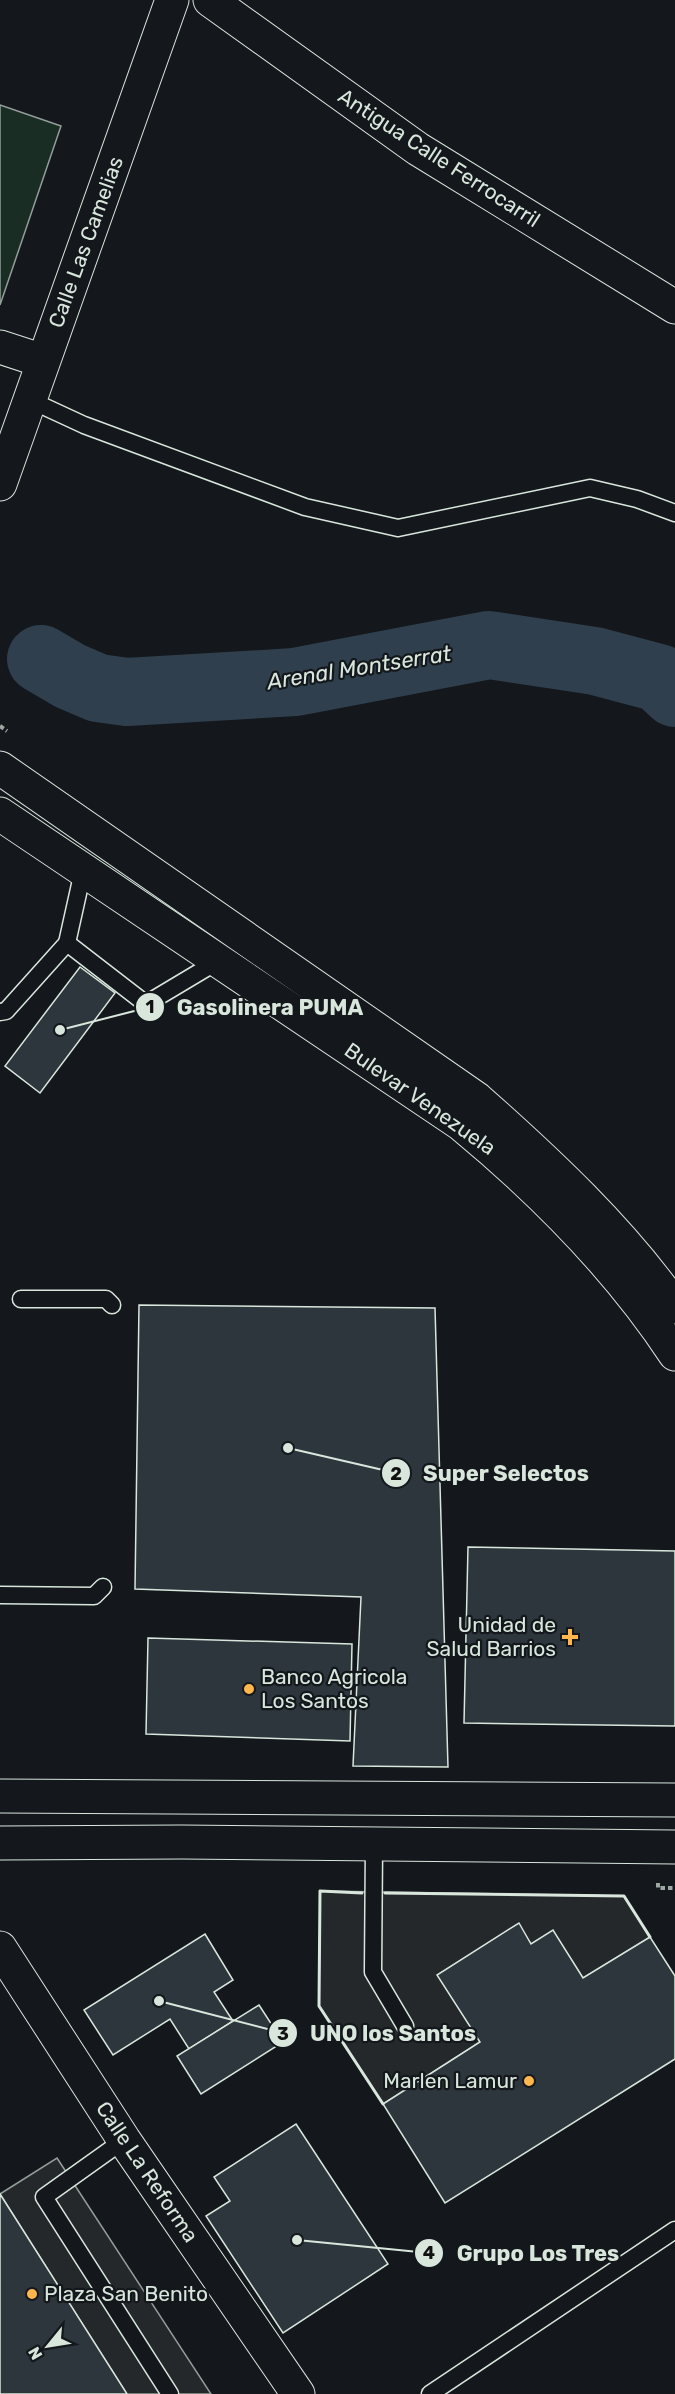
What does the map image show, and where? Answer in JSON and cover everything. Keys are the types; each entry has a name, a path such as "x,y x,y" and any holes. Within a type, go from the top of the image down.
{"main road":[{"name":"Calle Las Camelias","path":"0,484 172,0"},
{"name":"Antigua Calle Ferrocarril","path":"210,0 418,149 675,307"},
{"path":"0,347 43,361"},
{"name":"Bulevar Venezuela","path":"0,768 477,1099 548,1161 612,1231 675,1307"},
{"name":"Bulevar Venezuela","path":"0,814 461,1124 508,1163 573,1226 649,1315 675,1354"},
{"path":"0,1796 675,1800"},
{"path":"0,1843 194,1842 675,1847"},
{"name":"Calle La Reforma","path":"0,1948 124,2140 298,2394"}],"lane":[{"path":"30,400 84,425 305,507 398,528 590,488 637,499 675,513"},
{"path":"0,1012 6,1011 67,943 83,871"},
{"path":"67,943 146,1004 218,961"},
{"path":"21,1299 106,1299 112,1305"},
{"path":"0,1595 94,1596 103,1587"},
{"path":"374,1844 373,1972 405,2026"},
{"path":"124,2140 44,2197 170,2394"},
{"path":"430,2394 675,2230"}],"path":[{"path":"658,1888 675,1888"}],"green space":[{"path":"0,105 61,126 0,305"}],"shaded area":[{"path":"320,1891 624,1896 650,1937 583,1978 553,1931 531,1944 518,1924 438,1975 480,2042 383,2104 319,2006"},
{"name":"Plaza San Benito","path":"57,2158 211,2394 127,2394 0,2194"}],"building":[{"path":"80,967 115,993 40,1093 5,1066"},
{"path":"139,1305 435,1308 448,1767 353,1766 361,1597 135,1589"},
{"name":"Unidad de Salud Barrios","path":"468,1547 675,1551 675,1726 464,1723"},
{"name":"Banco Agricola Los Santos","path":"148,1638 352,1644 350,1741 146,1734"},
{"name":"Marlen Lamur","path":"519,1923 531,1944 553,1930 583,1978 650,1937 675,1976 675,2059 445,2203 383,2104 480,2042 437,1975"},
{"path":"205,1934 233,1980 214,1992 233,2021 189,2049 170,2019 113,2055 84,2010"},
{"path":"259,2005 283,2042 201,2094 177,2056"},
{"path":"296,2124 388,2264 283,2333 206,2216 230,2201 214,2177"},
{"name":"Plaza San Benito","path":"0,2194 127,2394 0,2394"}],"waterway":[{"name":"Arenal Montserrat","path":"41,659 70,676 98,688 127,692 295,682 489,645 595,661 659,678 675,693"}],"wall":[{"path":"362,1893 320,1891 319,2006 383,2104"},
{"path":"385,1893 624,1896 650,1937"}],"place":[{"name":"Gasolinera PUMA","path":"60,1030"},
{"name":"Super Selectos","path":"288,1448"},
{"name":"Unidad de Salud Barrios","path":"570,1637"},
{"name":"Banco Agricola Los Santos","path":"249,1689"},
{"name":"UNO los Santos","path":"159,2001"},
{"name":"Marlen Lamur","path":"529,2081"},
{"name":"Grupo Los Tres","path":"297,2240"},
{"name":"Plaza San Benito","path":"32,2294"}]}
